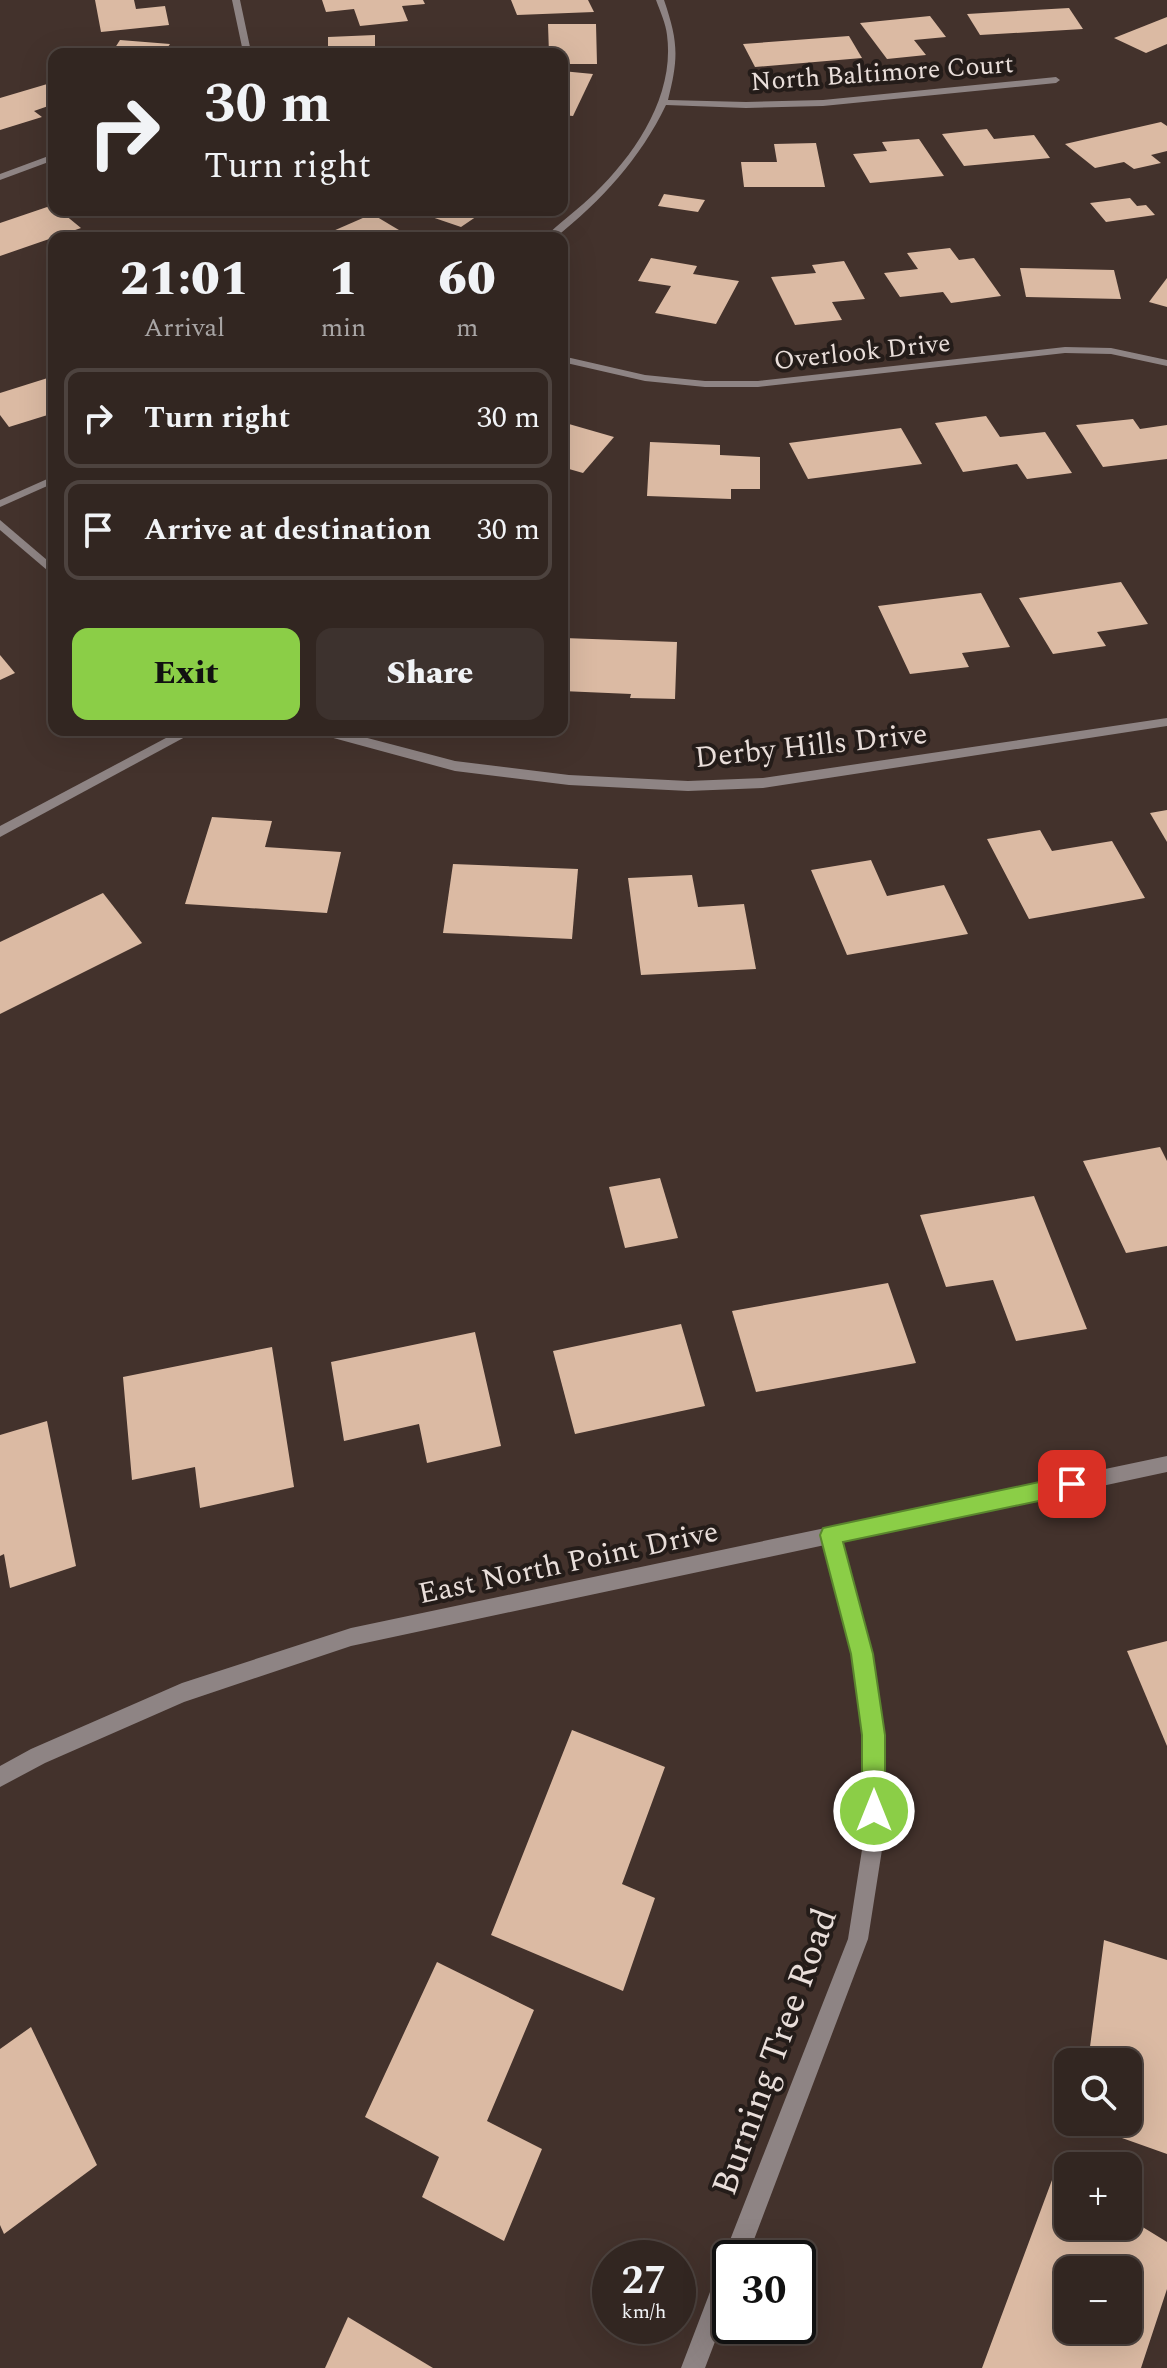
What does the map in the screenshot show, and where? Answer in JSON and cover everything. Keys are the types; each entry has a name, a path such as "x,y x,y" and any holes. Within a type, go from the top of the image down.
{"street":[{"path":"236,0 246,48"},
{"path":"557,232 613,182 643,141 662,102 673,59 673,41 667,14 660,0"},
{"name":"North Baltimore Court","path":"662,102 746,105 823,103 1056,80"},
{"path":"0,177 48,159"},
{"name":"Overlook Drive","path":"568,361 613,373 705,384 784,382 1065,350 1111,351 1167,363"},
{"path":"0,504 48,482"},
{"path":"0,524 48,567"},
{"name":"Derby Hills Drive","path":"341,736 400,753 479,769 569,780 688,786 763,783 1167,722"},
{"path":"0,832 180,736"},
{"name":"East North Point Drive","path":"0,1777 38,1756 182,1693 351,1637 1167,1464"},
{"name":"Burning Tree Road","path":"742,2240 858,1939 874,1837 873,1735 862,1654 831,1535"},
{"path":"693,2368 712,2318"}],"building":[{"path":"95,0 134,0 136,9 165,6 169,25 101,32"},
{"path":"322,0 423,0 425,4 402,6 408,21 360,26 354,9 326,12"},
{"path":"511,0 588,0 594,12 517,15"},
{"path":"1069,8 1083,29 980,35 967,14"},
{"path":"930,16 946,37 914,40 926,55 887,59 860,23"},
{"path":"1167,17 1167,44 1146,53 1114,38"},
{"path":"548,24 596,24 597,64 568,64 568,48 549,48"},
{"path":"375,35 375,48 328,48 328,37"},
{"path":"849,36 862,58 755,67 743,44"},
{"path":"120,40 170,44 167,48 115,48"},
{"path":"568,72 593,74 573,116 568,116"},
{"path":"48,84 48,106 34,111 42,117 0,130 0,98"},
{"path":"1161,122 1167,126 1167,151 1151,155 1161,163 1134,169 1124,162 1095,168 1065,144"},
{"path":"987,129 994,139 1034,135 1050,158 964,166 942,134"},
{"path":"919,139 944,176 870,183 853,154 887,151 882,142"},
{"path":"816,143 825,187 744,187 741,162 777,162 774,144"},
{"path":"664,194 705,200 698,212 658,206"},
{"path":"1130,198 1137,206 1146,205 1155,215 1106,222 1090,203"},
{"path":"48,207 48,216 66,216 81,228 69,232 48,232 48,239 0,256 0,223"},
{"path":"367,216 375,216 402,232 331,232"},
{"path":"429,216 477,216 461,227"},
{"path":"950,248 959,260 974,258 1001,296 951,303 943,292 900,297 884,273 918,269 907,253"},
{"path":"651,258 697,266 693,274 739,281 716,324 655,313 671,286 638,281"},
{"path":"844,261 865,299 832,302 842,320 795,325 771,277 816,273 812,265"},
{"path":"1020,268 1114,270 1121,299 1026,297"},
{"path":"1167,278 1167,307 1149,302"},
{"path":"48,378 48,415 9,427 0,415 0,393"},
{"path":"986,416 1000,437 1045,432 1072,473 1027,479 1017,464 963,472 935,423"},
{"path":"1133,419 1140,429 1167,425 1167,459 1103,467 1076,425"},
{"path":"568,424 614,437 583,473 568,469"},
{"path":"901,428 922,464 808,479 789,443"},
{"path":"650,442 720,445 720,455 760,457 760,489 731,489 731,499 647,496"},
{"path":"1121,582 1148,624 1097,632 1106,646 1053,654 1019,598"},
{"path":"981,593 1010,647 962,653 969,667 910,674 878,606"},
{"path":"568,638 677,642 675,699 630,698 631,694 568,691"},
{"path":"0,655 15,673 0,680"},
{"path":"1167,810 1167,842 1150,813"},
{"path":"212,817 272,821 265,847 341,852 327,913 185,904"},
{"path":"1040,830 1052,851 1112,841 1145,898 1029,919 987,839"},
{"path":"871,860 887,896 944,885 968,934 847,955 811,870"},
{"path":"453,864 578,869 572,939 443,933"},
{"path":"692,875 698,907 744,904 756,969 641,975 628,878"},
{"path":"103,893 142,943 0,1014 0,942"},
{"path":"1160,1147 1167,1161 1167,1246 1126,1253 1083,1161"},
{"path":"660,1178 678,1238 625,1248 609,1187"},
{"path":"1034,1196 1087,1329 1016,1341 993,1280 946,1287 920,1215"},
{"path":"888,1283 916,1363 756,1392 732,1311"},
{"path":"681,1324 705,1406 575,1434 553,1351"},
{"path":"475,1332 501,1446 427,1463 419,1424 344,1441 331,1362"},
{"path":"272,1347 294,1487 200,1508 195,1467 132,1480 123,1377"},
{"path":"47,1421 76,1566 10,1588 4,1554 0,1556 0,1435"},
{"path":"1167,1641 1167,1746 1127,1651"},
{"path":"572,1730 665,1767 622,1884 655,1898 623,1991 491,1935"},
{"path":"1104,1940 1167,1960 1167,2154 1116,2136 1142,2136 1142,2048 1090,2048"},
{"path":"437,1962 534,2010 487,2121 542,2149 504,2241 422,2197 439,2157 365,2117"},
{"path":"31,2027 97,2165 4,2234 0,2225 0,2049"},
{"path":"1054,2175 1054,2240 1142,2240 1142,2227 1167,2242 1167,2289 1141,2368 982,2368"},
{"path":"348,2317 433,2368 325,2368"}],"route":[{"path":"874,1811 873,1735 862,1654 831,1535 1072,1484"}]}
